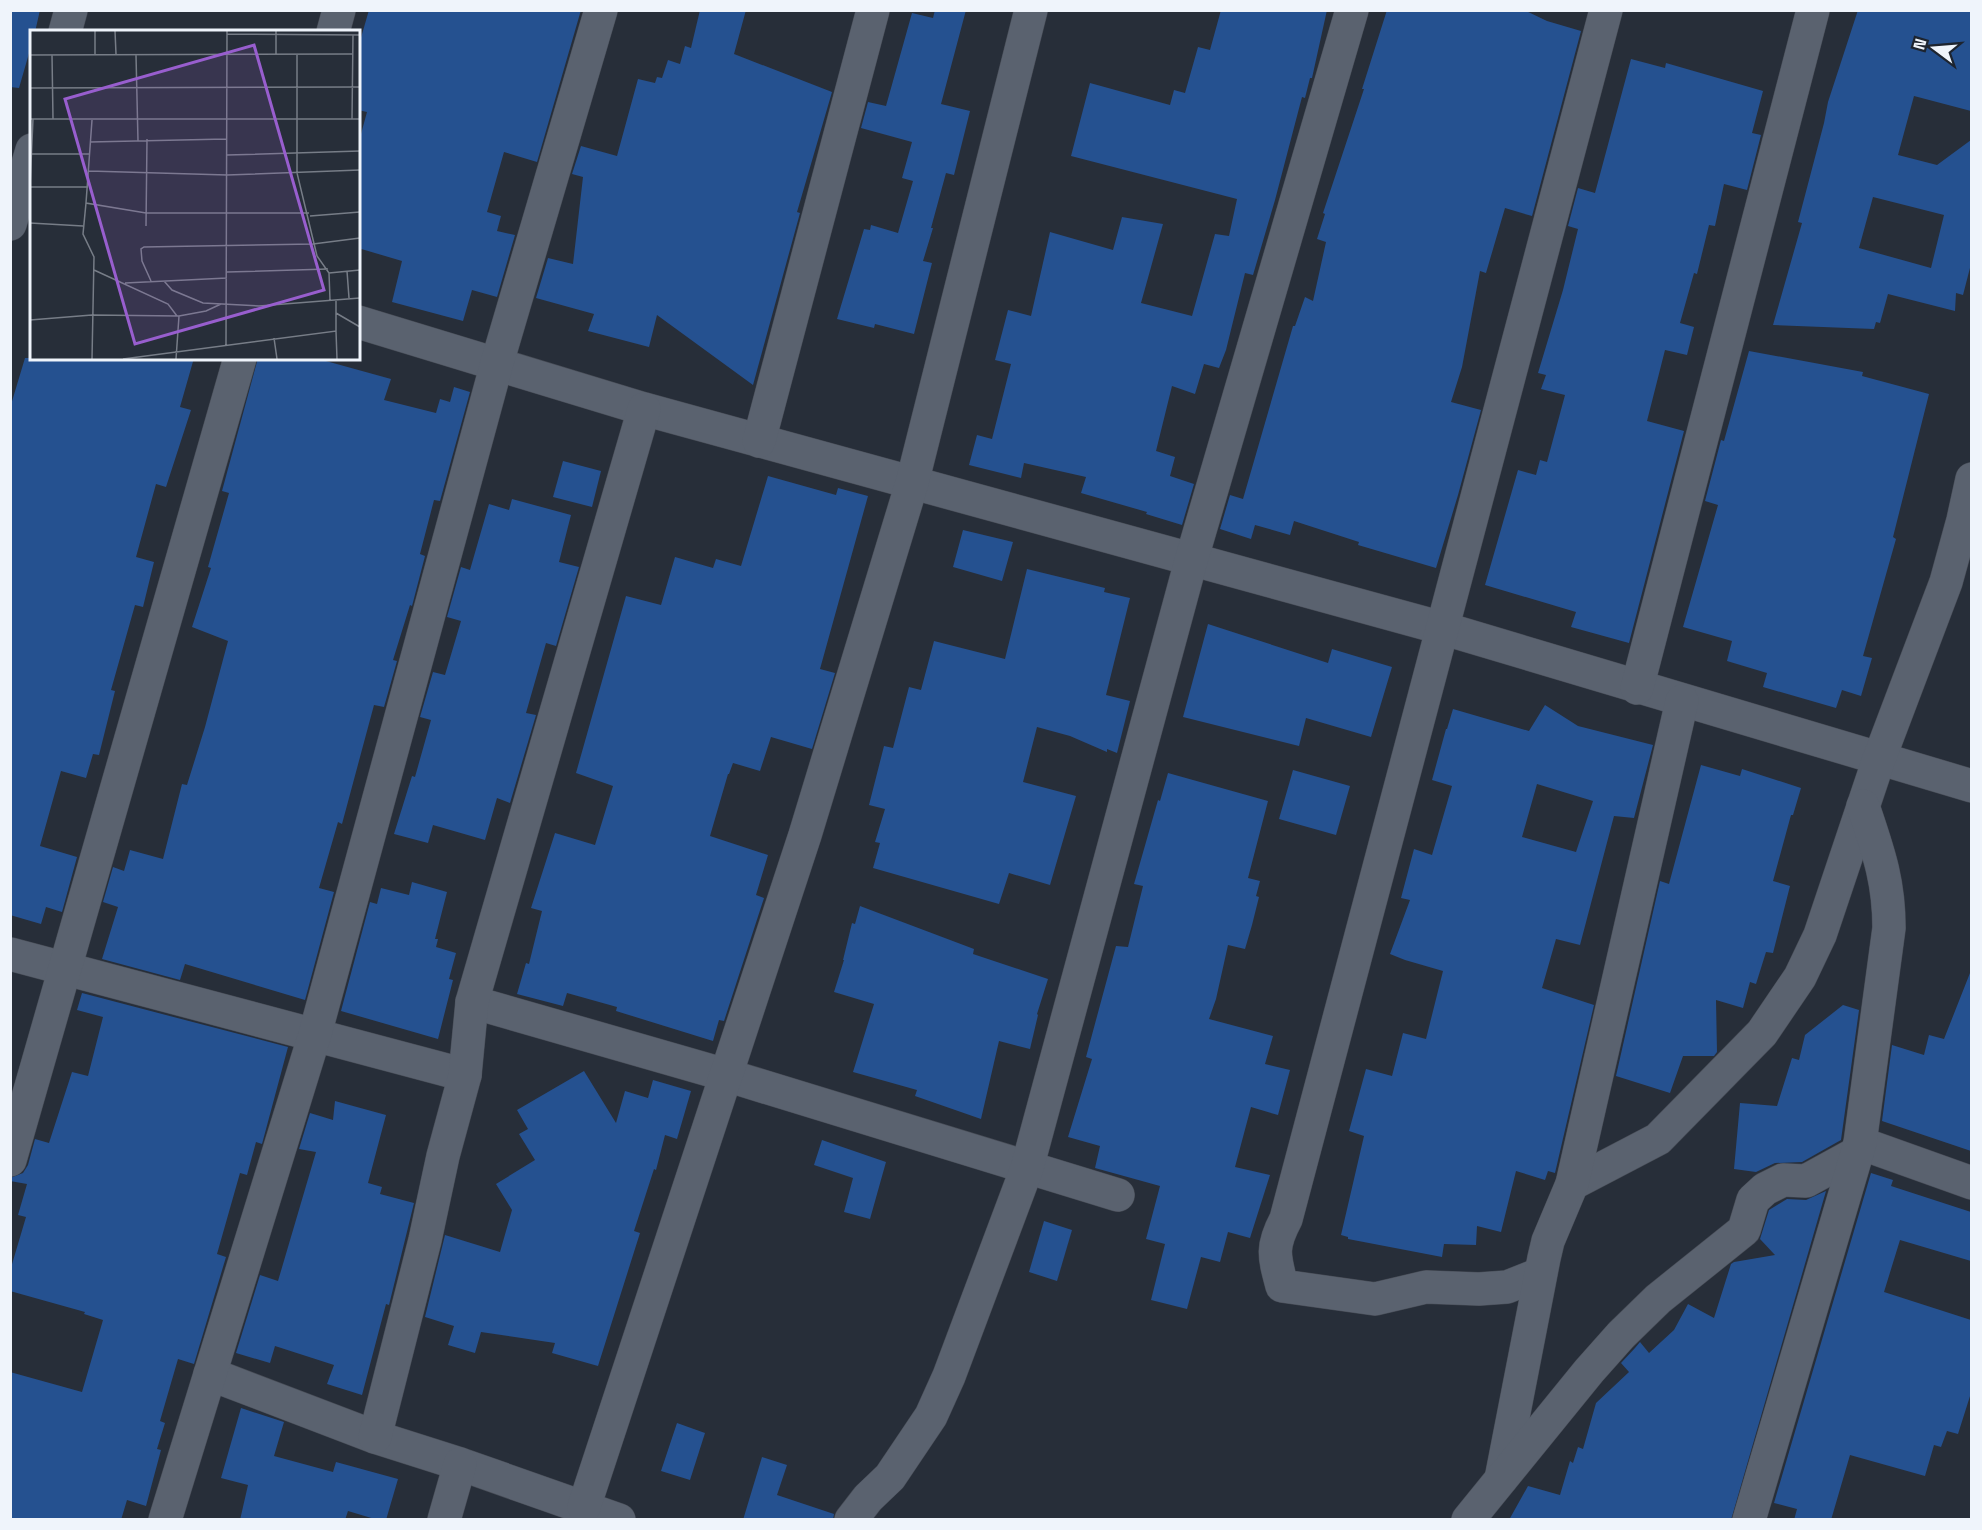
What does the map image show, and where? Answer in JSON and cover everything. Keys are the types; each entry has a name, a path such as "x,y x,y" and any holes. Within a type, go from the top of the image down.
{"street":[{"path":"66,30 71,10"},
{"path":"334,30 339,10"},
{"path":"165,1520 315,1034 497,363 601,10"},
{"path":"759,441 873,10"},
{"path":"584,1507 805,835 912,483 1031,10"},
{"path":"851,1520 868,1498 890,1477 931,1416 949,1376 1027,1168 1191,561 1352,10"},
{"path":"1540,1274 1507,1287 1479,1289 1426,1287 1375,1299 1282,1286 1274,1255 1278,1235 1286,1219 1606,10"},
{"path":"1637,688 1813,10"},
{"path":"30,157 11,223 30,228"},
{"path":"360,323 644,409 1191,561 1442,628 1971,786"},
{"path":"10,1160 239,360"},
{"path":"375,1437 425,1240 443,1156 465,1075 472,1002 644,409"},
{"path":"1572,1184 1658,1139 1762,1033 1800,976 1820,935 1879,759 1946,582 1963,520 1971,478"},
{"path":"1501,1479 1540,1274 1548,1241 1572,1184 1682,701"},
{"path":"1749,1520 1859,1148 1889,928 1889,899 1884,869 1863,806"},
{"path":"10,954 465,1075"},
{"path":"472,1002 726,1075 1118,1195"},
{"path":"1468,1520 1621,1335 1658,1299 1744,1230 1753,1200 1765,1189 1783,1180 1806,1181 1859,1148 1971,1184"},
{"path":"210,1374 375,1437 460,1464 619,1520"},
{"path":"444,1520 460,1464"}],"building":[{"path":"10,10 40,10 35,30 30,30 30,50 19,88 10,87"},
{"path":"369,10 581,10 537,162 504,152 487,212 501,216 497,231 515,235 497,297 472,290 463,321 392,302 402,261 360,249 360,138 367,112 360,110 360,41"},
{"path":"700,10 746,10 734,54 832,92 797,212 800,213 753,385 657,315 649,347 588,331 594,314 536,298 548,258 573,264 583,177 572,174 581,146 617,156 638,79 655,83 657,77 662,78 668,60 680,64 685,46 691,48"},
{"path":"935,10 966,10 941,104 970,111 954,175 946,173 931,228 933,228 923,261 932,263 914,334 875,324 874,328 837,319 864,229 870,230 871,225 898,233 913,181 902,178 912,142 861,128 868,102 886,106 912,13 933,18"},
{"path":"1221,10 1327,10 1312,78 1310,78 1305,98 1302,97 1253,275 1245,273 1226,350 1219,368 1204,364 1195,394 1172,386 1156,451 1175,457 1170,476 1194,484 1182,525 1146,514 1147,512 1081,493 1086,477 1024,463 1021,478 969,465 977,435 992,439 1011,364 995,360 1008,310 1031,316 1050,232 1113,250 1122,217 1163,224 1141,303 1192,316 1215,234 1229,236 1237,199 1071,156 1090,83 1170,105 1174,90 1185,93 1198,47 1210,50"},
{"path":"1387,10 1524,10 1547,21 1581,31 1532,216 1505,208 1486,273 1480,271 1462,367 1451,402 1481,410 1436,568 1358,545 1359,542 1294,521 1290,535 1255,525 1251,539 1220,529 1230,495 1243,499 1293,326 1295,326 1305,297 1313,301 1326,242 1317,239 1325,214 1323,213 1364,89 1362,89"},
{"path":"1858,10 1971,10 1971,111 1914,96 1898,155 1937,165 1971,140 1971,264 1963,295 1956,293 1955,311 1888,294 1880,323 1876,322 1874,329 1773,325 1802,223 1798,222 1828,102","holes":["1873,197 1944,215 1931,268 1859,248"]},
{"path":"1631,59 1665,68 1666,63 1763,91 1752,133 1761,135 1747,190 1724,184 1715,226 1709,225 1697,274 1694,273 1680,323 1694,327 1687,355 1665,350 1647,421 1684,431 1629,643 1571,627 1576,612 1485,585 1518,470 1536,475 1540,460 1547,462 1565,395 1541,389 1546,375 1538,373 1563,290 1578,229 1568,226 1578,188 1595,193"},
{"path":"1749,351 1863,372 1862,376 1929,394 1893,537 1896,539 1863,656 1872,658 1861,696 1842,690 1836,708 1763,687 1767,673 1727,661 1732,641 1683,627 1718,505 1705,501 1721,440 1724,441"},
{"path":"25,358 30,358 30,360 193,360 180,407 191,410 166,487 156,484 136,557 154,562 143,607 135,605 111,690 115,691 99,755 93,754 86,778 61,771 40,846 77,857 62,912 46,907 41,924 10,915 10,408"},
{"path":"257,360 322,360 391,379 384,400 436,413 440,399 450,402 454,387 470,392 440,501 434,500 420,554 425,556 412,606 410,605 393,660 397,661 384,707 374,705 342,824 338,822 319,888 334,892 305,1000 185,964 180,980 102,959 118,907 103,902 113,867 124,871 130,850 163,859 182,784 187,785 228,641 192,627 211,568 208,567 229,493 222,491"},
{"path":"563,461 601,471 592,507 553,497"},
{"path":"768,476 836,495 838,488 868,496 820,669 835,673 812,749 771,737 760,771 733,763 710,836 768,855 756,895 764,898 724,1021 719,1020 713,1041 616,1011 617,1007 567,993 563,1006 517,994 526,963 529,964 542,911 531,908 555,833 595,845 613,786 576,773 626,596 661,605 675,557 713,568 716,559 741,566"},
{"path":"512,499 571,515 559,562 579,567 556,646 546,643 526,713 536,715 510,803 497,798 485,840 433,825 428,843 394,834 412,776 415,777 431,720 420,717 433,672 445,675 461,621 447,617 461,567 470,570 489,504 509,510"},
{"path":"963,530 1013,542 1002,581 953,567"},
{"path":"1027,569 1105,588 1104,592 1130,598 1106,695 1130,701 1117,753 1107,749 1107,752 1070,736 1037,727 1023,782 1076,796 1050,885 1009,873 999,904 873,868 880,843 875,842 885,809 869,805 884,746 893,748 909,687 921,690 934,641 1005,659"},
{"path":"1208,624 1328,663 1332,649 1392,667 1371,737 1306,718 1299,746 1183,717"},
{"path":"1545,705 1578,726 1653,745 1634,818 1614,816 1580,945 1556,939 1542,988 1594,1005 1555,1173 1548,1171 1545,1180 1516,1171 1501,1232 1477,1226 1476,1245 1444,1244 1442,1257 1348,1239 1341,1235 1364,1136 1349,1131 1366,1069 1392,1076 1403,1033 1426,1039 1443,971 1390,954 1410,900 1401,898 1414,849 1432,855 1452,786 1432,780 1453,709 1529,731","holes":["1537,784 1593,801 1576,852 1522,837"]},
{"path":"1701,765 1740,776 1742,769 1801,788 1773,881 1790,886 1773,953 1766,952 1756,984 1750,982 1743,1008 1716,1000 1717,1052 1714,1056 1683,1056 1670,1093 1616,1076 1660,881 1669,884"},
{"path":"1293,770 1350,786 1336,835 1279,819"},
{"path":"1168,773 1268,801 1248,878 1260,881 1256,896 1259,897 1252,925 1245,949 1228,945 1216,999 1209,1019 1273,1036 1265,1064 1290,1070 1278,1115 1251,1107 1235,1167 1270,1175 1250,1238 1228,1232 1220,1262 1201,1257 1187,1309 1151,1300 1165,1244 1146,1239 1160,1186 1095,1168 1100,1146 1068,1137 1092,1059 1086,1057 1116,946 1128,947 1143,886 1134,884"},
{"path":"412,882 447,892 435,939 438,939 436,947 456,953 449,979 453,980 438,1039 341,1011 370,902 377,904 381,888 409,895"},
{"path":"860,906 974,949 973,954 1048,979 1037,1014 1030,1049 999,1041 981,1119 915,1096 917,1090 853,1072 874,1004 834,992 852,923 855,924"},
{"path":"1970,973 1971,1151 1882,1121 1892,1045 1924,1055 1929,1035 1944,1039"},
{"path":"82,993 288,1047 262,1144 256,1142 247,1175 240,1173 217,1254 226,1257 194,1364 178,1359 160,1421 165,1423 157,1449 161,1450 146,1506 127,1500 121,1520 10,1520 10,1372 82,1392 103,1320 84,1314 85,1312 10,1291 10,1271 26,1217 18,1215 27,1184 10,1181 10,1178 23,1173 28,1165 35,1139 49,1143 72,1072 88,1076 103,1017 77,1010"},
{"path":"1843,1005 1859,1010 1841,1140 1802,1162 1775,1163 1756,1172 1734,1169 1740,1103 1777,1106 1792,1058 1799,1060 1805,1035"},
{"path":"584,1071 616,1123 625,1091 648,1098 653,1080 691,1091 677,1139 665,1135 656,1170 654,1169 634,1231 640,1233 598,1366 552,1353 555,1343 481,1332 475,1353 448,1345 454,1326 425,1317 445,1235 500,1252 512,1210 496,1184 535,1160 519,1134 528,1129 517,1110"},
{"path":"335,1101 386,1115 368,1183 382,1187 380,1194 414,1203 389,1305 386,1304 362,1395 327,1384 334,1365 275,1346 270,1363 236,1353 260,1275 278,1281 316,1152 299,1149 310,1113 333,1120"},
{"path":"822,1140 886,1162 870,1219 844,1212 853,1178 814,1165"},
{"path":"1871,1173 1893,1180 1891,1186 1971,1212 1971,1261 1900,1240 1884,1292 1971,1320 1971,1393 1958,1434 1947,1431 1941,1447 1934,1445 1925,1476 1850,1455 1831,1520 1794,1520 1797,1509 1774,1503"},
{"path":"1826,1191 1731,1520 1509,1520 1528,1486 1560,1495 1570,1461 1573,1463 1578,1447 1583,1449 1596,1403 1629,1372 1621,1363 1640,1342 1649,1353 1674,1330 1688,1304 1714,1318 1731,1264 1775,1255 1760,1239 1769,1210 1787,1199 1806,1200"},
{"path":"1044,1221 1072,1230 1057,1281 1029,1272"},
{"path":"241,1408 284,1422 274,1456 333,1472 336,1462 398,1479 386,1520 378,1520 348,1511 345,1520 240,1520 248,1485 221,1478"},
{"path":"677,1423 705,1433 690,1480 661,1471"},
{"path":"762,1457 787,1465 777,1495 834,1514 833,1520 743,1520"}]}
